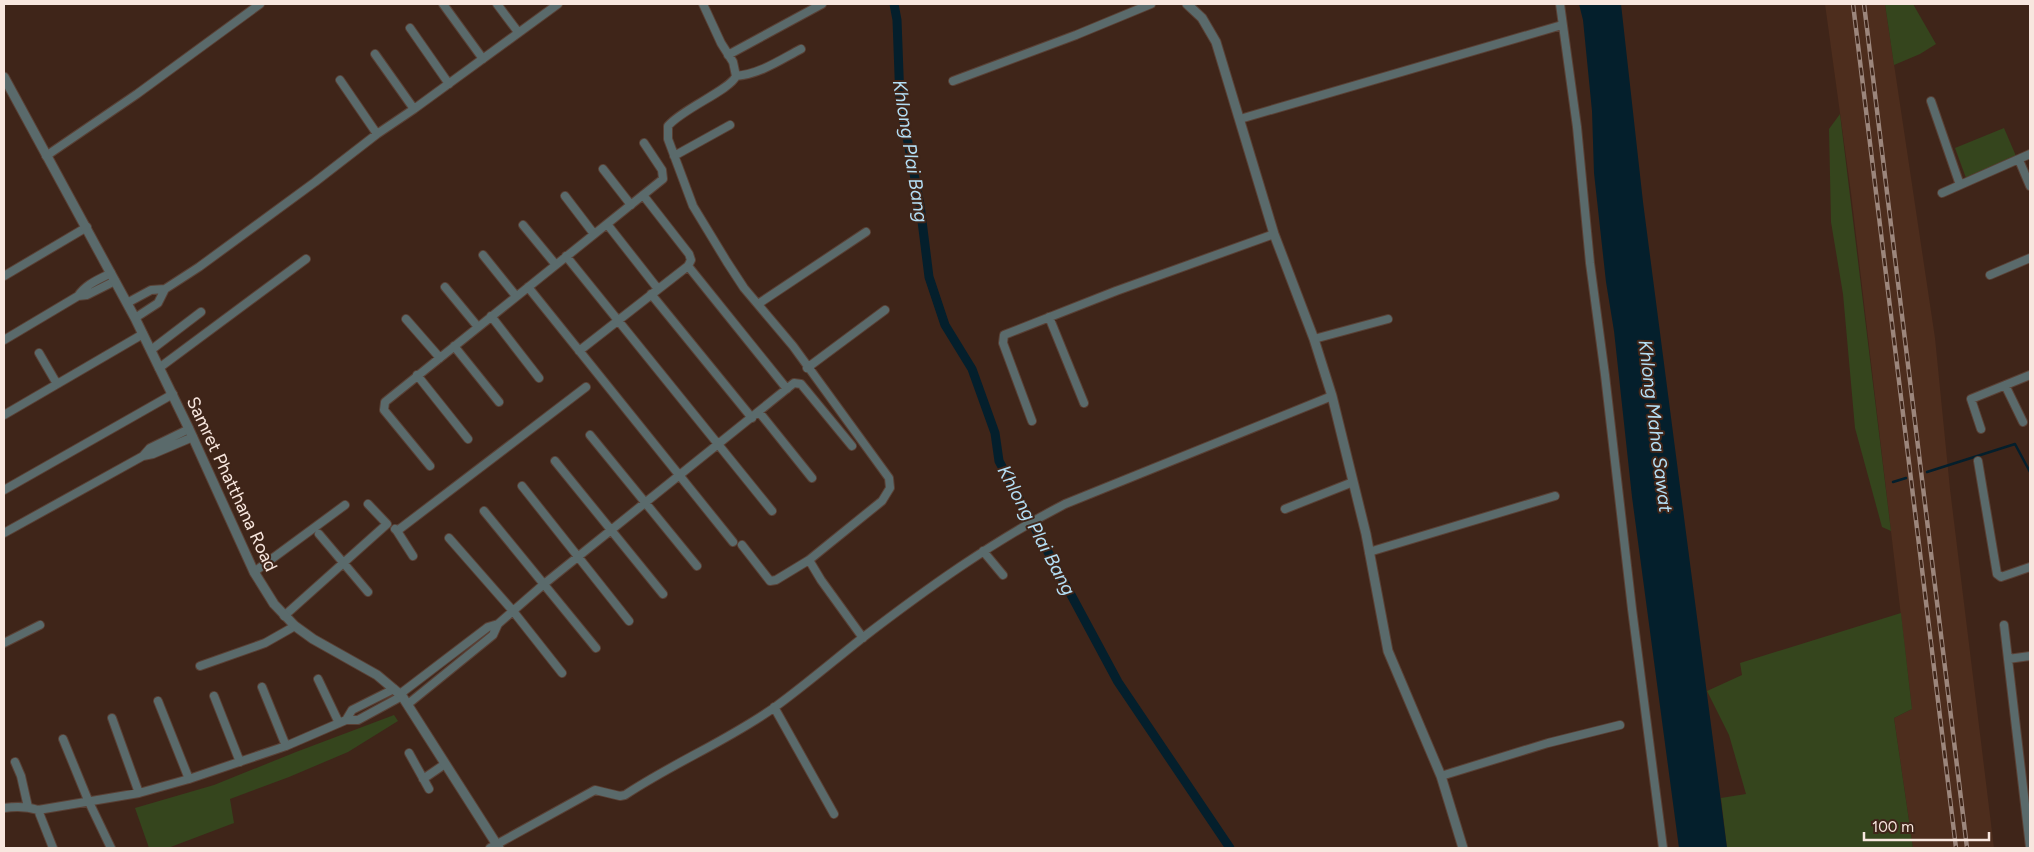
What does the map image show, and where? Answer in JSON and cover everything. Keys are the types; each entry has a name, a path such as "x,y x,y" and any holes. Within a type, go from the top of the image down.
{"street":[{"path":"46,156 137,94 260,4"},
{"path":"443,4 483,59"},
{"path":"497,4 518,32"},
{"path":"703,4 732,62 736,76"},
{"path":"728,54 822,4"},
{"path":"954,81 1076,35 1151,4"},
{"path":"1187,4 1202,18 1216,42 1274,234 1314,339 1332,396 1370,552 1388,651 1441,776 1464,848"},
{"path":"1560,4 1577,127 1591,272 1632,609 1664,848"},
{"path":"127,303 151,290 165,289 199,267 316,182 377,134 414,110 483,59 553,5"},
{"path":"1240,119 1562,25"},
{"path":"410,28 449,84"},
{"path":"742,545 770,581 776,580 809,560 882,501 890,488 890,482 884,469 807,368 793,346 744,288 708,233 694,206 668,139 668,126 675,118 729,85 736,76 749,75 762,70 801,48"},
{"path":"375,54 414,110"},
{"name":"Samret Phatthana Road","path":"4,77 135,318 173,394 254,572 274,604 295,626 313,639 377,676 399,693 408,704 438,769 494,847"},
{"path":"340,80 377,134"},
{"path":"1931,100 1960,185"},
{"path":"674,156 730,125"},
{"path":"430,466 384,410 385,402 662,179 664,175 662,170 644,143"},
{"path":"1942,193 2030,154"},
{"path":"2018,160 2030,186"},
{"path":"603,169 631,205"},
{"path":"579,351 688,266 692,260 643,195"},
{"path":"565,196 594,234"},
{"path":"607,224 658,288"},
{"path":"523,225 556,265"},
{"path":"4,276 87,227"},
{"path":"758,304 866,232"},
{"path":"1032,421 1002,338 1008,332 1274,234"},
{"path":"483,255 516,296"},
{"path":"566,256 772,511"},
{"path":"1990,275 2030,258"},
{"path":"160,368 306,259"},
{"path":"688,266 787,389"},
{"path":"4,340 78,296 84,288 93,282 113,277"},
{"path":"445,287 478,327"},
{"path":"528,287 733,542"},
{"path":"135,318 158,303 165,289"},
{"path":"651,294 752,418"},
{"path":"807,368 885,310"},
{"path":"151,350 201,312"},
{"path":"491,316 539,378"},
{"path":"1049,317 1084,403"},
{"path":"406,319 440,358"},
{"path":"1314,339 1388,319"},
{"path":"4,415 143,334"},
{"path":"454,346 499,402"},
{"path":"39,353 57,384"},
{"path":"1980,429 1972,399 2030,375"},
{"path":"417,376 468,439"},
{"path":"4,808 28,806 38,810 88,800 139,793 189,779 286,746 343,721 358,720 399,693 488,627 498,624 578,556 794,383 802,384 852,446"},
{"path":"2005,385 2023,422"},
{"path":"398,531 586,387"},
{"path":"4,490 173,394"},
{"path":"494,847 595,790 620,796 625,795 710,747 774,707 863,638 983,551 1039,517 1066,504 1332,396"},
{"path":"759,412 812,478"},
{"path":"4,533 143,456 150,448 191,433"},
{"path":"590,435 697,566"},
{"path":"555,461 663,594"},
{"path":"1978,461 1997,574 2002,577 2030,567"},
{"path":"1285,509 1353,482"},
{"path":"522,486 629,621"},
{"path":"1370,552 1555,496"},
{"path":"368,504 387,524 398,531 413,556"},
{"path":"254,572 345,505"},
{"path":"484,511 596,648"},
{"path":"284,616 387,524"},
{"path":"319,534 368,592"},
{"path":"449,538 513,611 562,672"},
{"path":"983,551 1003,575"},
{"path":"809,560 821,580 863,638"},
{"path":"408,704 493,635 498,624"},
{"path":"4,643 40,625"},
{"path":"2004,625 2030,847"},
{"path":"200,666 265,643 295,626"},
{"path":"458,649 465,658"},
{"path":"2008,659 2030,656"},
{"path":"318,679 343,721"},
{"path":"262,687 286,746"},
{"path":"343,721 352,710 399,693"},
{"path":"214,696 240,762"},
{"path":"158,701 189,779"},
{"path":"774,707 834,814"},
{"path":"112,718 139,793"},
{"path":"1441,776 1548,743 1620,725"},
{"path":"63,739 110,848"},
{"path":"409,753 429,789"},
{"path":"14,762 22,781 28,806"},
{"path":"423,779 438,769"},
{"path":"2021,776 2030,775"},
{"path":"38,810 53,848"}],"shaded area":[{"path":"1825,4 1885,4 1935,338 1950,489 1994,848 1913,848 1894,718 1912,709 1851,193"}],"green space":[{"path":"1885,4 1913,4 1936,44 1920,54 1894,65"},
{"path":"1840,114 1891,531 1882,527 1855,428 1843,294 1831,222 1829,129"},
{"path":"2004,128 2016,156 1966,178 1955,148"},
{"path":"1901,613 1912,709 1894,718 1913,848 1727,848 1721,798 1746,794 1729,735 1707,691 1742,675 1740,663"},
{"path":"394,715 398,721 348,752 230,799 234,823 168,848 149,848 135,808 214,785"}],"water":[{"name":"Khlong Maha Sawat","path":"1579,4 1621,4 1643,202 1727,848 1679,848 1632,497 1614,331 1606,282 1594,173 1592,111 1583,20"}],"waterway":[{"name":"Khlong Plai Bang","path":"894,4 897,20 900,101 920,205 929,277 945,325 972,369 995,433 999,461 1118,682 1230,848"},
{"path":"1927,472 2015,444 2030,472"},
{"path":"1893,482 1906,478"}],"railway":[{"path":"1853,4 1956,848"},
{"path":"1864,4 1967,848"}]}
